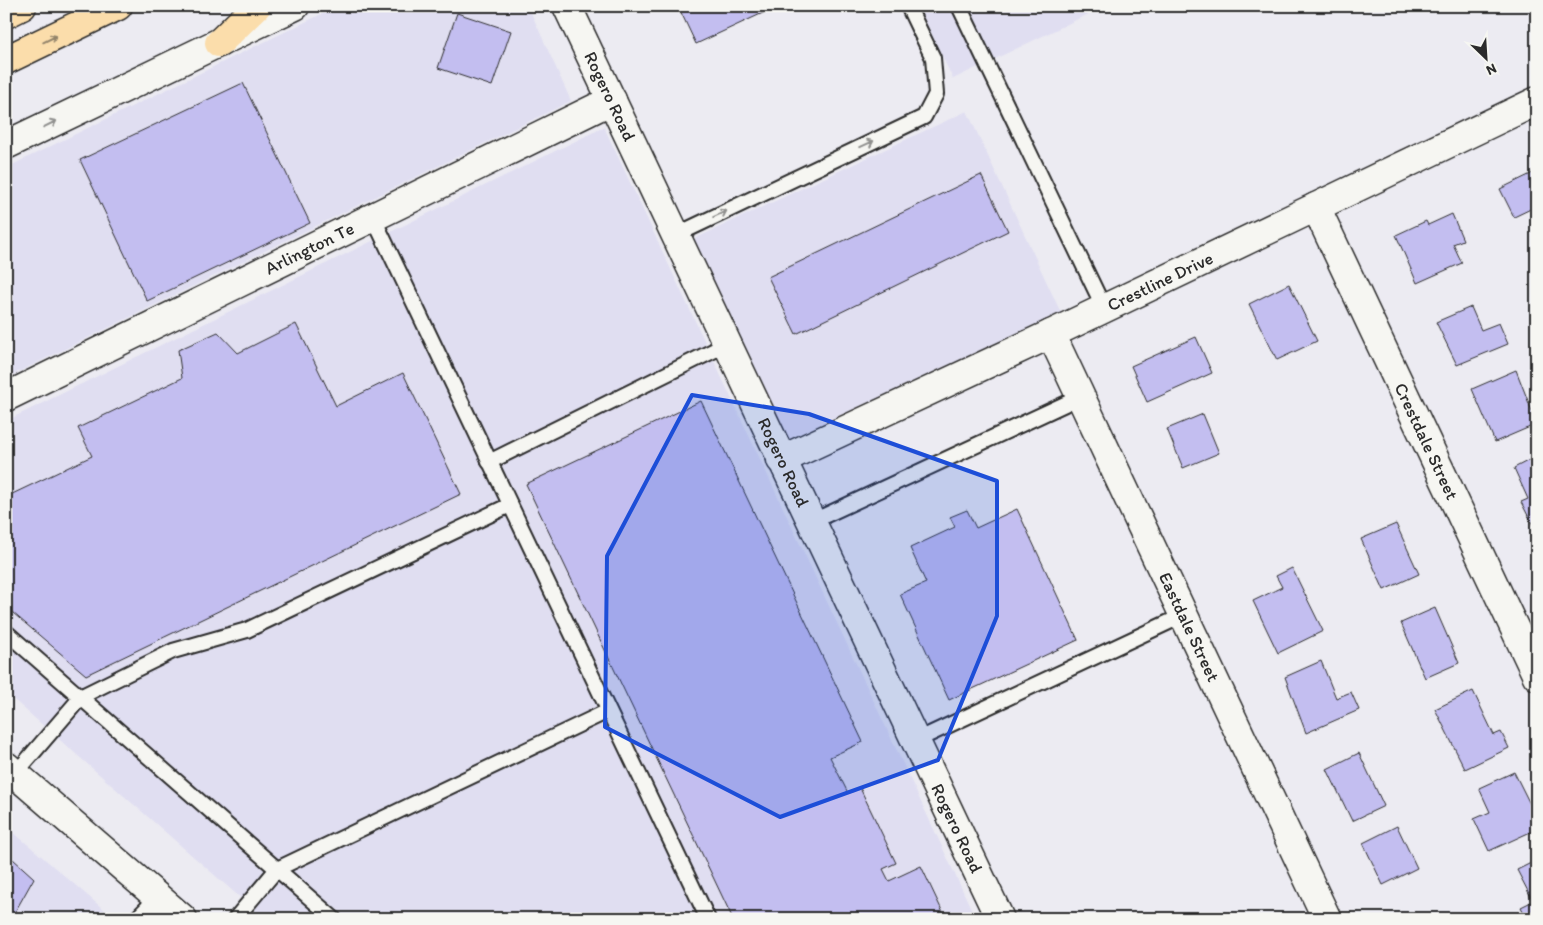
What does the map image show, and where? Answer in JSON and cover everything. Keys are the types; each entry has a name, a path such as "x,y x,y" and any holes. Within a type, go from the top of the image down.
{"highway":[{"path":"6,14 22,6"},
{"path":"6,60 118,6"},
{"path":"219,43 257,6"}],"street":[{"path":"6,145 295,6"},
{"name":"Rogero Road","path":"567,6 1000,919"},
{"name":"Arlington Te","path":"6,397 612,100"},
{"name":"Crestline Drive","path":"781,460 1050,334 1537,101"},
{"name":"Crestdale Street","path":"1316,207 1537,676"},
{"name":"Eastdale Street","path":"1050,334 1327,919"},
{"path":"11,770 184,919"}],"lane":[{"path":"676,235 924,118 936,94 933,58 908,6"},
{"path":"959,6 1104,308"},
{"path":"373,217 708,919"},
{"path":"489,462 727,344"},
{"path":"811,522 1080,397"},
{"path":"11,770 82,696 173,652 247,630 510,505"},
{"path":"915,740 1184,615"},
{"path":"6,632 82,696 334,919"},
{"path":"235,919 277,869 608,712"},
{"path":"136,919 158,897"}],"highlighted area":[{"path":"692,395 809,414 997,481 997,616 938,760 780,817 605,727 607,556"}],"shaded area":[{"path":"338,6 528,6 571,101 6,378 6,168"},
{"path":"918,6 1105,6 953,79"},
{"path":"967,111 1061,313 789,439 692,240"},
{"path":"604,127 976,919 265,919 6,693 6,421"},
{"path":"6,826 115,919 6,919"}],"building":[{"path":"678,6 778,6 696,44"},
{"path":"457,13 511,31 492,86 438,68"},
{"path":"243,83 310,223 147,301 80,160"},
{"path":"1537,171 1537,206 1514,217 1500,189"},
{"path":"981,175 1008,231 796,334 768,277"},
{"path":"1452,214 1463,240 1453,244 1462,263 1417,283 1396,235 1426,221 1428,225"},
{"path":"1289,284 1317,341 1277,360 1249,304"},
{"path":"1471,307 1481,330 1499,323 1508,344 1457,365 1436,322"},
{"path":"296,324 336,406 403,373 461,494 86,675 6,607 6,492 8,496 92,456 78,428 182,378 178,350 218,332 238,353"},
{"path":"1196,337 1212,373 1147,402 1131,366"},
{"path":"1516,370 1537,424 1495,442 1472,389"},
{"path":"701,401 863,742 830,757 848,793 860,788 896,863 883,869 889,881 921,866 946,919 733,919 526,484"},
{"path":"1203,414 1219,453 1183,468 1167,429"},
{"path":"1537,456 1537,533 1521,502 1528,499 1514,468"},
{"path":"1017,509 1078,640 949,700 900,594 926,583 910,548 955,527 950,517 967,510 976,528"},
{"path":"1396,524 1419,574 1384,590 1361,539"},
{"path":"1292,568 1323,631 1278,653 1253,601 1282,587 1276,576"},
{"path":"1435,608 1459,663 1425,678 1401,623"},
{"path":"1321,661 1336,698 1351,692 1359,710 1306,733 1285,677"},
{"path":"1473,691 1494,735 1501,732 1509,748 1465,769 1435,709"},
{"path":"1359,753 1384,806 1352,821 1327,769"},
{"path":"1514,772 1537,818 1537,829 1489,851 1474,819 1490,812 1479,788"},
{"path":"1397,826 1417,868 1383,885 1363,843"},
{"path":"13,859 34,878 11,919 6,919 6,870"},
{"path":"1537,860 1537,919 1527,919 1521,907 1533,901 1517,870"}]}
